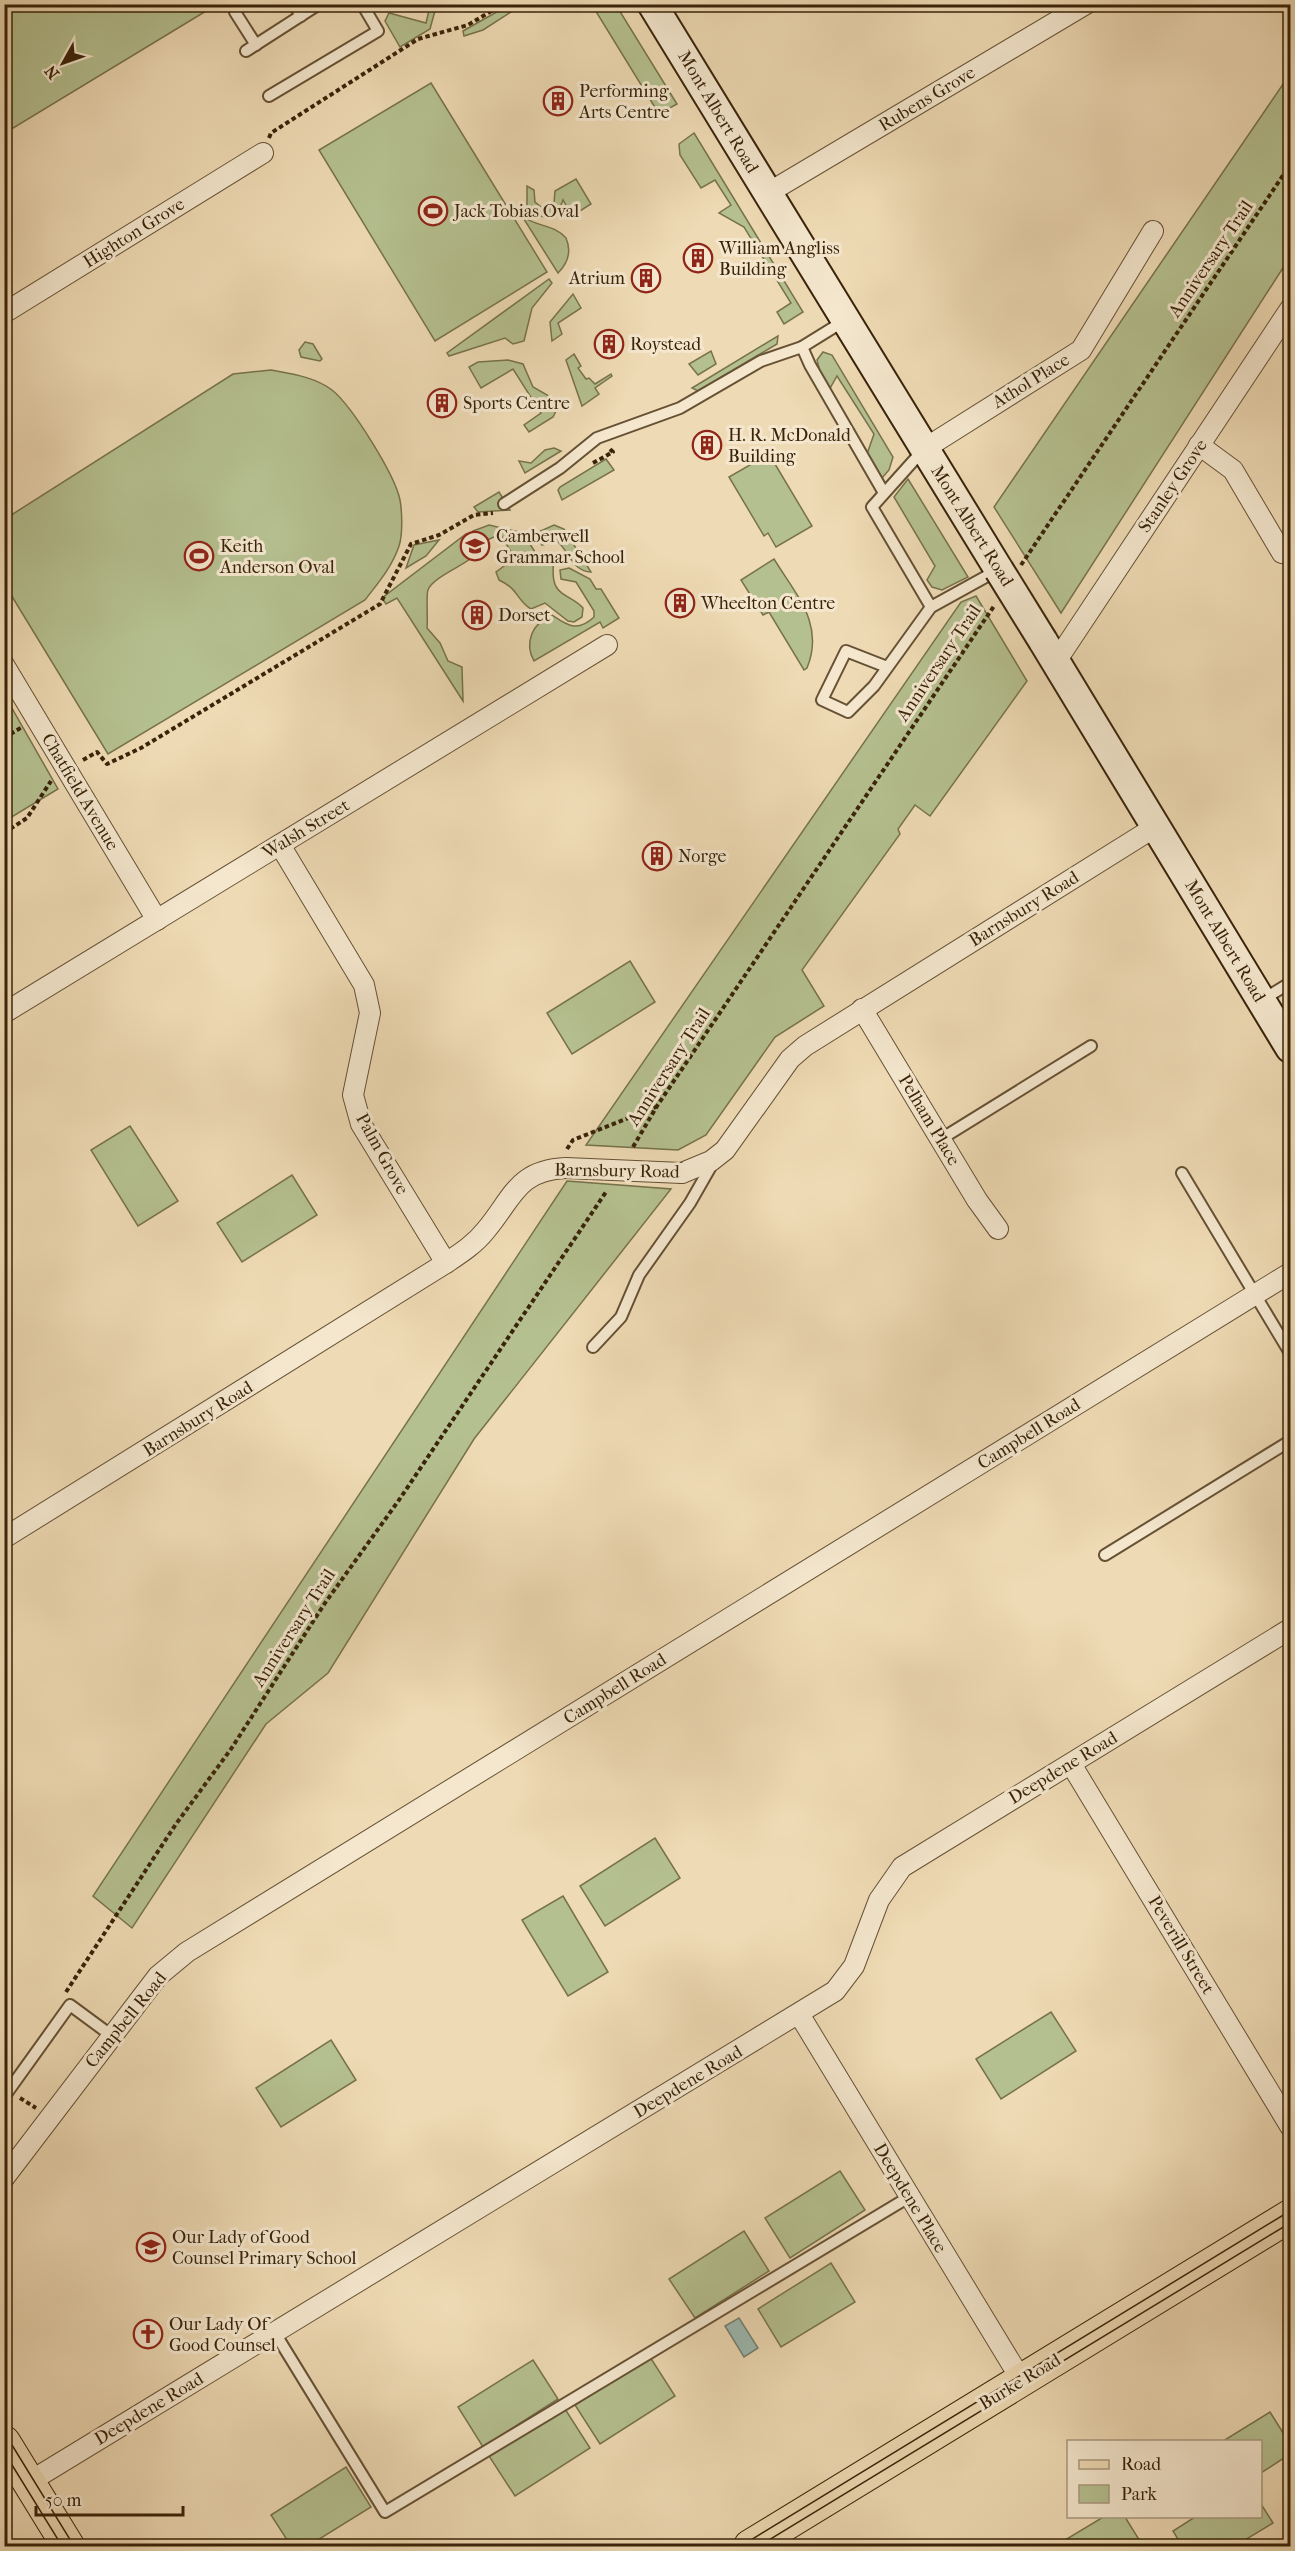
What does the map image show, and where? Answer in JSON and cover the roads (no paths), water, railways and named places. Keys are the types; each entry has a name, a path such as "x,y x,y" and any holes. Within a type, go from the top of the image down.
{"main road":[{"name":"Mont Albert Road","path":"652,4 924,449 1008,571 1049,652 1290,1048"},
{"name":"Burke Road","path":"750,2547 1290,2216"},
{"path":"4,2442 68,2547"}],"street":[{"name":"Rubens Grove","path":"768,193 1086,4"},
{"name":"Highton Grove","path":"4,314 263,153"},
{"name":"Athol Place","path":"924,449 1081,350 1154,231"},
{"name":"Stanley Grove","path":"1049,652 1200,445 1290,309"},
{"path":"1200,445 1233,470 1282,553 1290,554"},
{"name":"Walsh Street","path":"4,1013 607,645"},
{"name":"Chatfield Avenue","path":"4,665 62,770 156,920"},
{"name":"Barnsbury Road","path":"4,1538 446,1263 480,1237 522,1182 539,1172 566,1168 682,1173 715,1158 734,1138 790,1059 805,1046 1155,827"},
{"name":"Palm Grove","path":"280,845 364,985 370,1013 353,1095 361,1124 446,1263"},
{"name":"Pelham Place","path":"862,1009 977,1200 998,1229"},
{"name":"Campbell Road","path":"4,2178 158,1976 187,1952 1290,1273"},
{"name":"Deepdene Road","path":"29,2482 835,1991 854,1966 879,1900 902,1867 1290,1629"},
{"name":"Peverill Street","path":"1071,1764 1290,2126"},
{"name":"Deepdene Place","path":"799,2014 1022,2381"}],"lane":[{"path":"294,4 301,16"},
{"path":"235,12 251,48 319,4"},
{"path":"269,96 378,31 362,4"},
{"path":"500,509 560,468 597,438 680,408 761,361 802,347 847,320"},
{"path":"802,347 810,365 884,493"},
{"path":"924,449 872,507 931,607"},
{"path":"886,669 846,651 822,700 848,712 886,669 931,607 1008,571"},
{"path":"1261,1000 1290,983"},
{"path":"941,1139 1091,1046"},
{"path":"593,1347 621,1317 639,1275 704,1181 715,1158"},
{"path":"1182,1173 1290,1353"},
{"path":"1105,1555 1290,1441"},
{"path":"7,2094 70,2005 112,2036"},
{"path":"275,2333 385,2512 909,2197"}],"water":[{"path":"739,2318 758,2348 744,2357 725,2326"}],"tram line":[{"path":"741,2546 1290,2211"},
{"path":"759,2546 1290,2223"},
{"path":"4,2432 74,2546"},
{"path":"4,2452 62,2546"}],"place":[{"name":"Performing Arts Centre","path":"558,101"},
{"name":"Jack Tobias Oval","path":"433,211"},
{"name":"William Angliss Building","path":"698,258"},
{"name":"Atrium","path":"646,278"},
{"name":"Roystead","path":"609,344"},
{"name":"Sports Centre","path":"442,403"},
{"name":"H. R. McDonald Building","path":"707,445"},
{"name":"Camberwell Grammar School","path":"475,546"},
{"name":"Keith Anderson Oval","path":"199,556"},
{"name":"Wheelton Centre","path":"680,603"},
{"name":"Dorset","path":"477,615"},
{"name":"Norge","path":"657,856"},
{"name":"Our Lady of Good Counsel Primary School","path":"151,2247"},
{"name":"Our Lady Of Good Counsel","path":"148,2334"}]}
